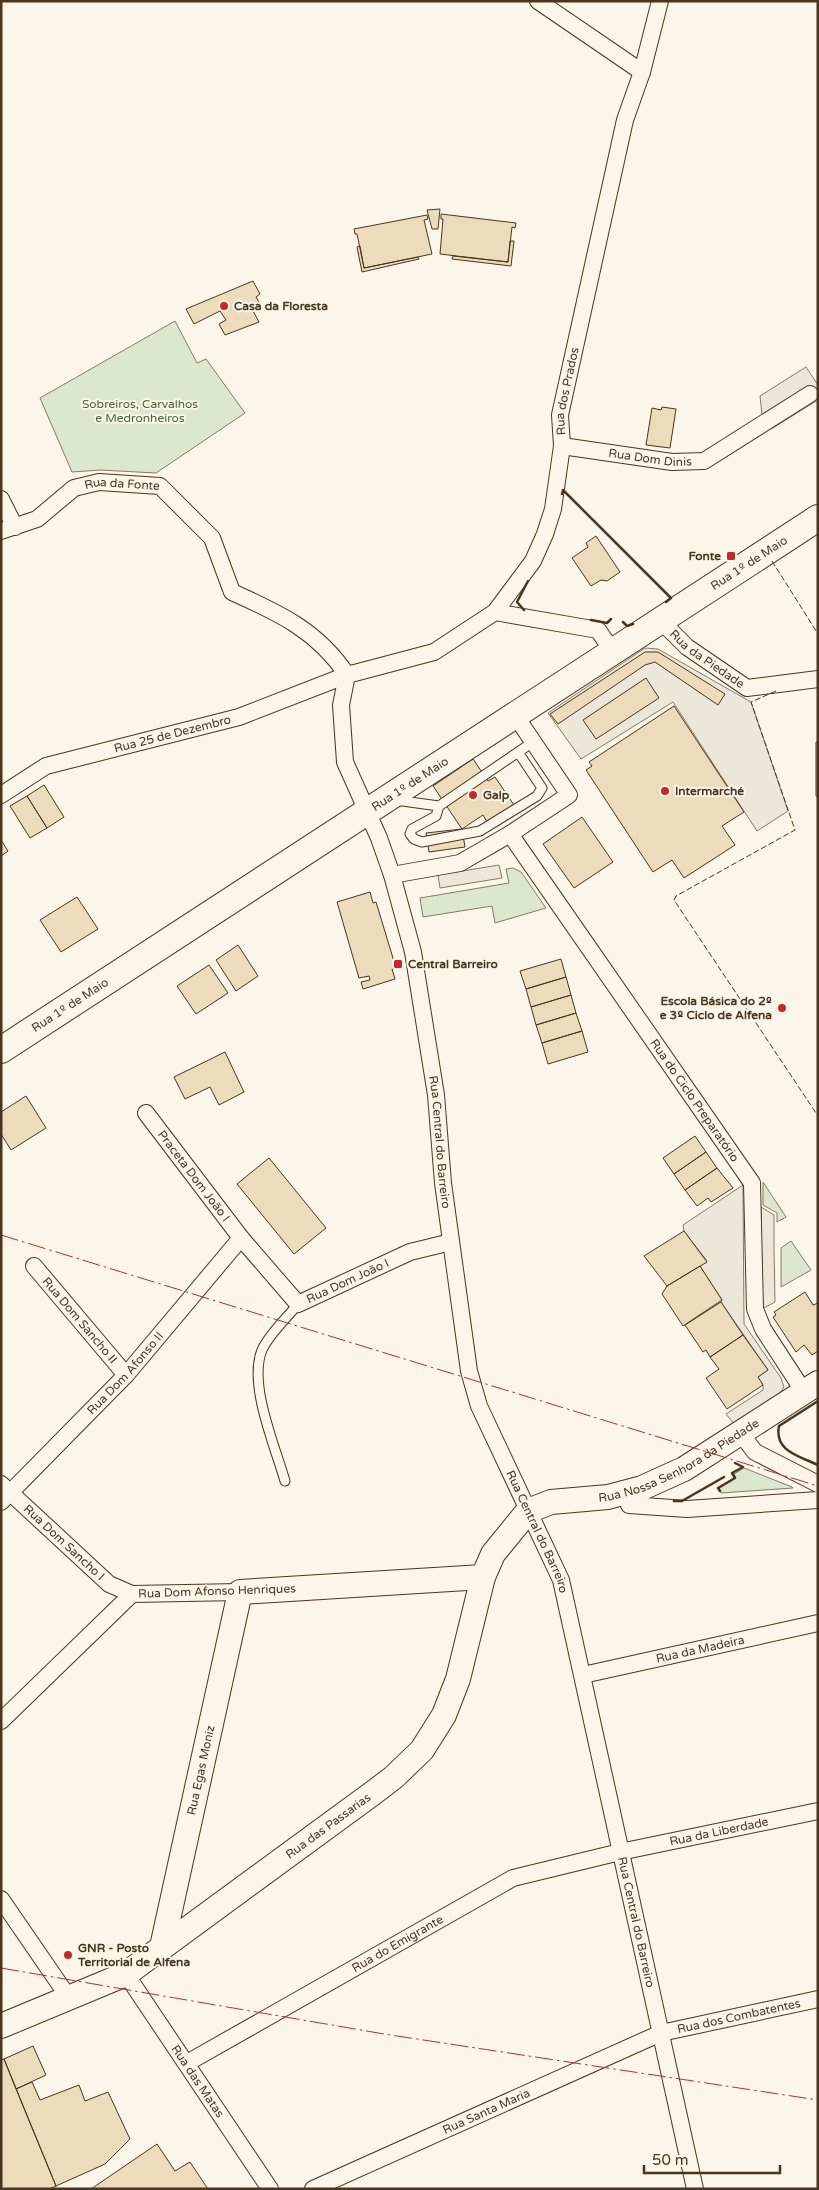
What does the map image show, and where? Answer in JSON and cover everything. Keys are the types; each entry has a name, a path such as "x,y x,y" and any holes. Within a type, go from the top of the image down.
{"main road":[{"name":"Rua 1º de Maio","path":"1,1050 818,518"}],"street":[{"path":"538,1 642,72"},
{"name":"Rua dos Prados","path":"347,675 434,652 495,612 533,561 545,534 553,509 562,446 560,415 625,120 642,72 660,1"},
{"name":"Rua Dom Dinis","path":"562,446 672,462 704,461 810,394"},
{"name":"Rua da Fonte","path":"8,529 37,519 74,488 99,482 160,486 212,538 232,592 281,614 298,624 335,657 347,675"},
{"path":"1,499 8,529"},
{"path":"495,612 598,630 612,652"},
{"name":"Rua da Piedade","path":"661,621 687,647 747,688 818,679"},
{"name":"Rua 25 de Dezembro","path":"1,795 46,766 239,717 347,675"},
{"name":"Rua Central do Barreiro","path":"347,675 342,705 345,762 377,805 392,874 413,952 436,1095 442,1183 469,1371 479,1406 561,1580 694,2189"},
{"path":"392,874 460,863 569,796 515,715"},
{"name":"Rua do Ciclo Preparatório","path":"510,834 752,1183 756,1309 763,1329 811,1388"},
{"name":"Praceta Dom João I","path":"146,1113 241,1238"},
{"name":"Rua Dom João I","path":"241,1238 298,1304 410,1252 451,1242"},
{"name":"Rua Dom Afonso II","path":"4,1493 126,1374 241,1238"},
{"name":"Rua Dom Sancho II","path":"34,1266 126,1374"},
{"name":"Rua Nossa Senhora da Piedade","path":"528,1511 551,1502 608,1497 642,1488 684,1469 811,1388"},
{"path":"741,1434 756,1452 818,1484"},
{"name":"Rua Dom Sancho I","path":"4,1493 109,1584 132,1594"},
{"path":"629,1505 687,1509 818,1500"},
{"name":"Rua das Passarias","path":"1,2026 126,1974 373,1793 394,1777 422,1750 444,1716 458,1679 483,1577 493,1554 528,1511"},
{"name":"Rua Dom Afonso Henriques","path":"1,1721 132,1594 240,1592 483,1577"},
{"name":"Rua Egas Moniz","path":"162,1947 240,1592"},
{"name":"Rua da Madeira","path":"583,1675 818,1623"},
{"name":"Rua da Liberdade","path":"620,1852 818,1811"},
{"name":"Rua do Emigrante","path":"187,2063 513,1878 620,1852"},
{"path":"1,1899 68,1998"},
{"name":"Rua das Matas","path":"126,1974 270,2189"},
{"name":"Rua dos Combatentes","path":"660,2033 818,1999"},
{"name":"Rua Santa Maria","path":"313,2189 660,2033"}],"lane":[{"path":"377,805 439,806 533,742"},
{"path":"439,806 436,816 412,829 410,834 414,839 422,842 480,831 538,796 542,788 518,752"},
{"path":"285,1481 266,1416 257,1365 263,1348 298,1304"}],"green space":[{"name":"Sobreiros, Carvalhos e Medronheiros","path":"175,321 197,363 206,359 245,413 156,473 100,470 72,472 40,398"},
{"path":"513,868 521,872 546,908 495,923 492,906 423,917 420,898 509,883 506,869"},
{"path":"763,1182 786,1217 777,1222 777,1213 763,1205"},
{"path":"791,1241 811,1270 781,1287 781,1248"},
{"path":"744,1468 793,1488 721,1493 719,1488 736,1478 734,1474"}],"shaded area":[{"path":"806,367 818,385 818,400 771,429 762,415 760,396"},
{"path":"645,648 658,649 751,702 788,811 757,831 673,702 581,759 548,713"},
{"path":"499,865 502,878 440,888 438,875"},
{"path":"743,1185 744,1324 781,1378 784,1387 780,1393 734,1424 726,1414 763,1390 763,1385 758,1377 768,1370 721,1302 722,1300 700,1266 707,1261 684,1231 683,1225"},
{"path":"761,1207 774,1215 775,1302 762,1309"}],"building":[{"path":"440,209 438,229 432,229 427,210"},
{"path":"441,214 516,223 515,228 512,227 508,262 440,254 443,219 441,219"},
{"path":"427,215 428,219 424,220 432,254 364,268 357,234 355,234 354,229"},
{"path":"510,241 514,241 511,266 452,259 453,256 508,262"},
{"path":"360,246 364,268 418,257 419,259 362,272 357,247"},
{"name":"Casa da Floresta","path":"253,281 260,294 256,297 260,304 252,309 259,322 225,335 219,324 226,320 220,311 194,324 186,309"},
{"path":"662,407 676,409 670,448 646,445 652,408 661,410"},
{"path":"596,536 620,572 607,581 601,580 591,586 572,558 588,547 586,543"},
{"path":"645,652 658,652 725,694 718,705 655,662 645,665 558,724 550,714"},
{"path":"646,678 659,698 596,739 583,720"},
{"name":"Intermarché","path":"674,706 744,812 722,826 735,845 684,878 672,860 653,872 586,770 592,766 589,762"},
{"path":"816,742 818,742 818,796 816,796"},
{"name":"Galp","path":"473,759 488,781 495,777 514,805 487,822 483,815 462,829 433,786"},
{"path":"44,785 64,817 47,828 27,796"},
{"path":"27,796 47,828 30,838 10,806"},
{"path":"582,817 613,862 574,888 543,844"},
{"path":"462,829 465,847 429,852 426,833"},
{"path":"1,840 8,851 1,856"},
{"path":"370,892 373,903 376,902 396,968 392,969 395,979 363,989 361,982 370,980 369,976 359,978 337,902"},
{"path":"77,897 98,929 61,952 40,920"},
{"path":"238,945 258,976 236,991 216,960"},
{"path":"561,959 566,977 526,989 520,971"},
{"path":"209,965 228,993 196,1014 177,986"},
{"path":"566,977 571,995 531,1007 526,989"},
{"path":"571,995 576,1013 536,1025 531,1007"},
{"path":"576,1013 582,1031 542,1043 536,1025"},
{"path":"582,1031 588,1052 548,1064 542,1043"},
{"path":"225,1052 244,1092 219,1105 210,1087 185,1099 174,1077"},
{"path":"26,1096 46,1128 11,1150 1,1134 1,1112"},
{"path":"695,1136 706,1152 674,1174 663,1158"},
{"path":"706,1152 717,1168 685,1190 674,1174"},
{"path":"269,1158 326,1228 294,1254 237,1184"},
{"path":"717,1168 733,1188 711,1202 708,1198 697,1206 685,1190"},
{"path":"684,1231 707,1262 667,1286 644,1256"},
{"path":"700,1266 722,1300 683,1326 662,1294 667,1286"},
{"path":"805,1292 813,1305 818,1303 818,1351 812,1355 804,1345 796,1352 773,1317 776,1315 774,1312"},
{"path":"721,1302 743,1335 710,1357 706,1350 703,1352 685,1325"},
{"path":"743,1335 768,1370 758,1377 763,1385 727,1409 706,1378 719,1369 710,1357"},
{"path":"33,2046 46,2075 16,2089 4,2059"},
{"path":"4,2059 56,2186 49,2189 1,2189 1,2060"},
{"path":"32,2082 40,2100 79,2085 85,2101 108,2092 130,2139 105,2164 56,2186 16,2089"},
{"path":"157,2144 175,2171 190,2162 208,2189 91,2189"}],"fence":[{"path":"772,561 818,634"},
{"path":"776,691 751,702 795,830 676,896 674,900 818,1116"}],"wall":[{"path":"562,494 563,490 671,598 666,602"},
{"path":"524,610 517,602 528,581"},
{"path":"591,620 607,623 611,619"},
{"path":"623,622 627,626 633,624"},
{"path":"818,1401 779,1426 778,1434 784,1447 818,1465"},
{"path":"720,1491 718,1488 735,1478 732,1473 743,1467 735,1463"},
{"path":"674,1501 682,1501 724,1477"}],"power":[{"path":"1,1235 818,1486"},
{"path":"1,1968 384,2034 818,2100"}],"place":[{"name":"Casa da Floresta","path":"224,306"},
{"name":"Fonte","path":"731,556"},
{"name":"Intermarché","path":"665,791"},
{"name":"Galp","path":"473,795"},
{"name":"Central Barreiro","path":"398,964"},
{"name":"Escola Básica do 2º e 3º Ciclo de Alfena","path":"782,1008"},
{"name":"GNR - Posto Territorial de Alfena","path":"68,1955"}]}
